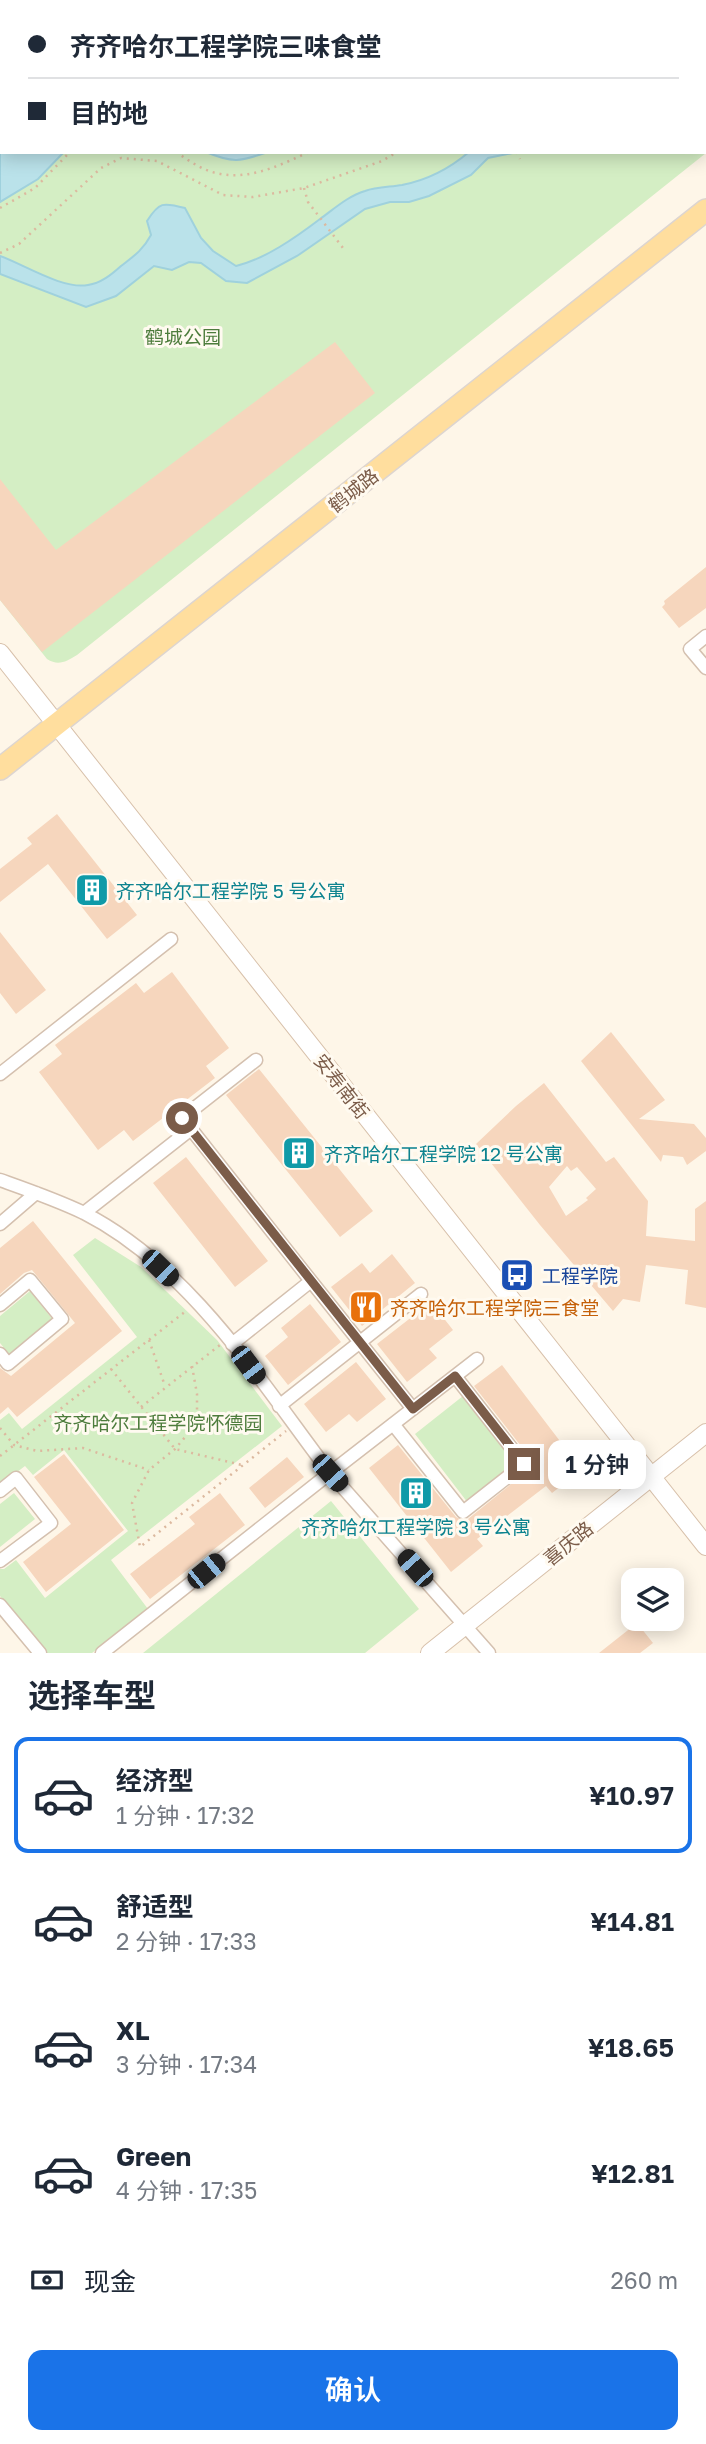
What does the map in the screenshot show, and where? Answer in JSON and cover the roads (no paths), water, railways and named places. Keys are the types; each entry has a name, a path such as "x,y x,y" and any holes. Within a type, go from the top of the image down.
{"main road":[{"name":"鹤城路","path":"0,769 706,210"}],"street":[{"path":"706,636 690,649 706,668"},
{"name":"安寿南街","path":"0,653 706,1546"},
{"path":"0,1074 171,939"},
{"path":"256,1060 182,1118 413,1409"},
{"path":"84,1213 191,1129"},
{"path":"0,1180 84,1213 142,1251 211,1316 330,1473 489,1653"},
{"path":"0,1224 36,1194"},
{"path":"0,1305 30,1280 62,1319 8,1364 0,1354"},
{"path":"230,1341 311,1281"},
{"path":"279,1406 421,1294"},
{"path":"102,1653 477,1359"},
{"path":"393,1424 463,1512 524,1464 455,1376"},
{"name":"喜庆路","path":"430,1653 706,1433"},
{"path":"0,1490 16,1478 51,1523 0,1561"},
{"path":"0,1605 40,1653"}],"water":[{"path":"0,154 62,154 38,179 0,202"},
{"path":"212,154 261,154 237,160"},
{"path":"466,154 507,154 488,158 471,175 429,196 365,209 297,256 247,283 226,281 201,263 189,262 172,270 154,266 116,296 86,307 0,274 0,256 67,284 78,286 97,282 110,275 141,249 151,235 147,221 158,207 166,204 185,208 201,238 213,251 236,266 280,247 353,196 369,190 412,183 454,164"}],"place":[{"name":"齐齐哈尔工程学院 5 号公寓","path":"92,890"},
{"name":"齐齐哈尔工程学院 12 号公寓","path":"299,1153"},
{"name":"工程学院","path":"517,1275"},
{"name":"齐齐哈尔工程学院三食堂","path":"366,1307"},
{"name":"齐齐哈尔工程学院 3 号公寓","path":"416,1493"}],"park label":[{"name":"鹤城公园","path":"183,336"},
{"name":"齐齐哈尔工程学院怀德园","path":"158,1422"}]}
